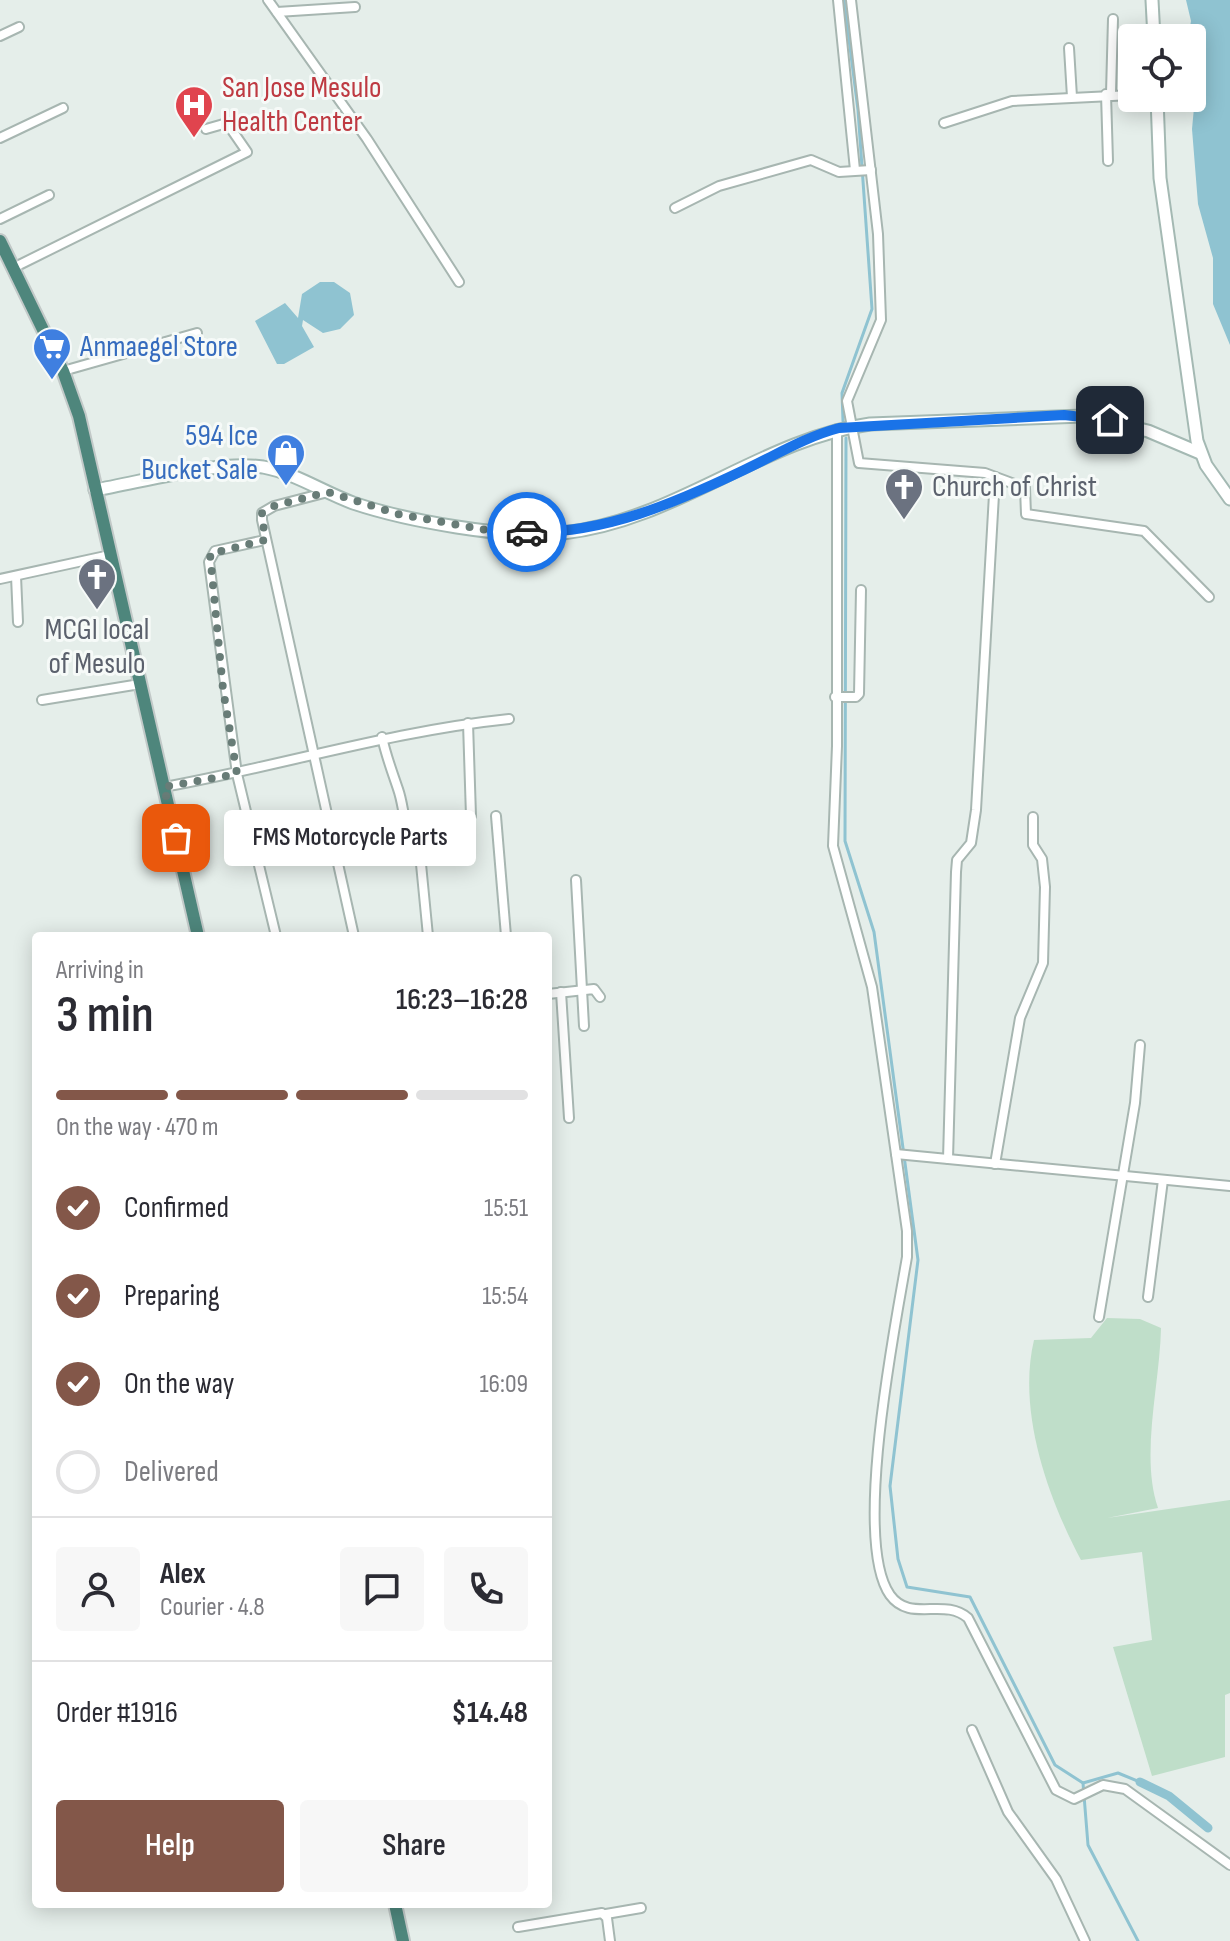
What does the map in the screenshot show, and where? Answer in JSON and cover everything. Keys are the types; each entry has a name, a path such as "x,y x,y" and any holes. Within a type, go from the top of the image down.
{"highway":[{"path":"0,241 63,371 79,416 197,932"},
{"path":"396,1908 403,1941"}],"main road":[{"path":"1152,0 1153,24"},
{"path":"1158,112 1160,178 1200,453 1230,499"},
{"path":"95,490 231,467 259,467 280,471 328,492 398,514 492,531 562,533 619,522 680,499 807,438 852,427 1083,416 1148,431 1200,453"}],"street":[{"path":"268,0 367,139 459,282"},
{"path":"838,0 856,170"},
{"path":"851,0 870,170 881,320 847,401 862,466 985,473 1025,488 1026,514 1144,531 1209,597"},
{"path":"277,12 355,7"},
{"path":"1108,161 1113,19"},
{"path":"0,36 19,27"},
{"path":"1069,48 1072,97"},
{"path":"848,91 862,90"},
{"path":"944,123 1012,101 1118,94"},
{"path":"0,138 63,108"},
{"path":"13,268 247,152 227,123 206,129"},
{"path":"675,208 719,186 811,160 839,172 870,170"},
{"path":"0,219 49,195"},
{"path":"63,371 197,333"},
{"path":"837,429 833,846 872,987 907,1231 907,1257 873,1491 873,1534 879,1569 890,1594 901,1606 911,1610 953,1609 968,1618 1056,1790 1074,1799 1103,1785 1125,1789 1230,1865"},
{"path":"948,1159 956,872 957,860 971,843 976,810 995,477"},
{"path":"328,492 274,506 262,513 265,540 353,932"},
{"path":"265,540 215,551 209,562 237,774 275,932"},
{"path":"0,579 110,555"},
{"path":"16,576 18,622"},
{"path":"836,697 859,694 861,590"},
{"path":"42,700 140,684"},
{"path":"164,787 315,757 382,737 509,719"},
{"path":"468,723 471,816"},
{"path":"382,737 389,768 399,790 403,824 421,864 428,932"},
{"path":"496,816 506,932"},
{"path":"995,1164 1020,1018 1043,963 1045,887 1042,859 1033,845 1033,817"},
{"path":"412,840 436,835"},
{"path":"576,880 584,1026"},
{"path":"552,993 594,989 600,997"},
{"path":"561,992 569,1118"},
{"path":"1099,1317 1123,1177 1140,1045"},
{"path":"898,1154 1230,1186"},
{"path":"1148,1297 1163,1180"},
{"path":"972,1730 1008,1812 1056,1879 1085,1941"},
{"path":"518,1927 641,1908"},
{"path":"606,1914 610,1941"}],"green space":[{"path":"1107,1318 1140,1319 1161,1328 1151,1443 1153,1488 1158,1508 1107,1518 1230,1500 1230,1693 1225,1695 1225,1757 1152,1776 1113,1647 1152,1640 1142,1552 1081,1560 1047,1482 1033,1424 1030,1396 1034,1340 1091,1338"}],"water":[{"path":"1186,0 1230,0 1230,345 1213,304 1213,258 1198,204 1192,129 1194,112 1206,112 1206,24 1190,24"},
{"path":"320,282 334,282 350,293 354,315 340,329 323,333 303,320 302,326 314,347 284,364 277,364 255,321 285,303 298,318 302,294"}],"waterway":[{"path":"843,421 842,393 872,309 858,110 844,0"},
{"path":"846,438 845,841 874,932 918,1260 890,1486 898,1559 907,1587 970,1597 1055,1765 1083,1783 1118,1773 1140,1782"},
{"path":"1140,1782 1169,1796 1208,1828"},
{"path":"1083,1783 1088,1845 1138,1941"}],"way so far":[{"path":"176,838 164,787 237,774 223,689 210,554 265,540 262,513 274,506 328,492 353,503 398,514 492,531 527,532"}],"place":[{"name":"San Jose Mesulo Health Center","path":"194,139"},
{"name":"Anmaegel Store","path":"52,381"},
{"name":"594 Ice Bucket Sale","path":"286,487"},
{"name":"Church of Christ","path":"904,521"},
{"name":"MCGI local of Mesulo","path":"97,611"},
{"name":"FMS Motorcycle Parts","path":"176,838"}],"route":[{"path":"527,532 562,533 619,522 680,499 807,438 839,428 1064,415 1110,420"}]}
